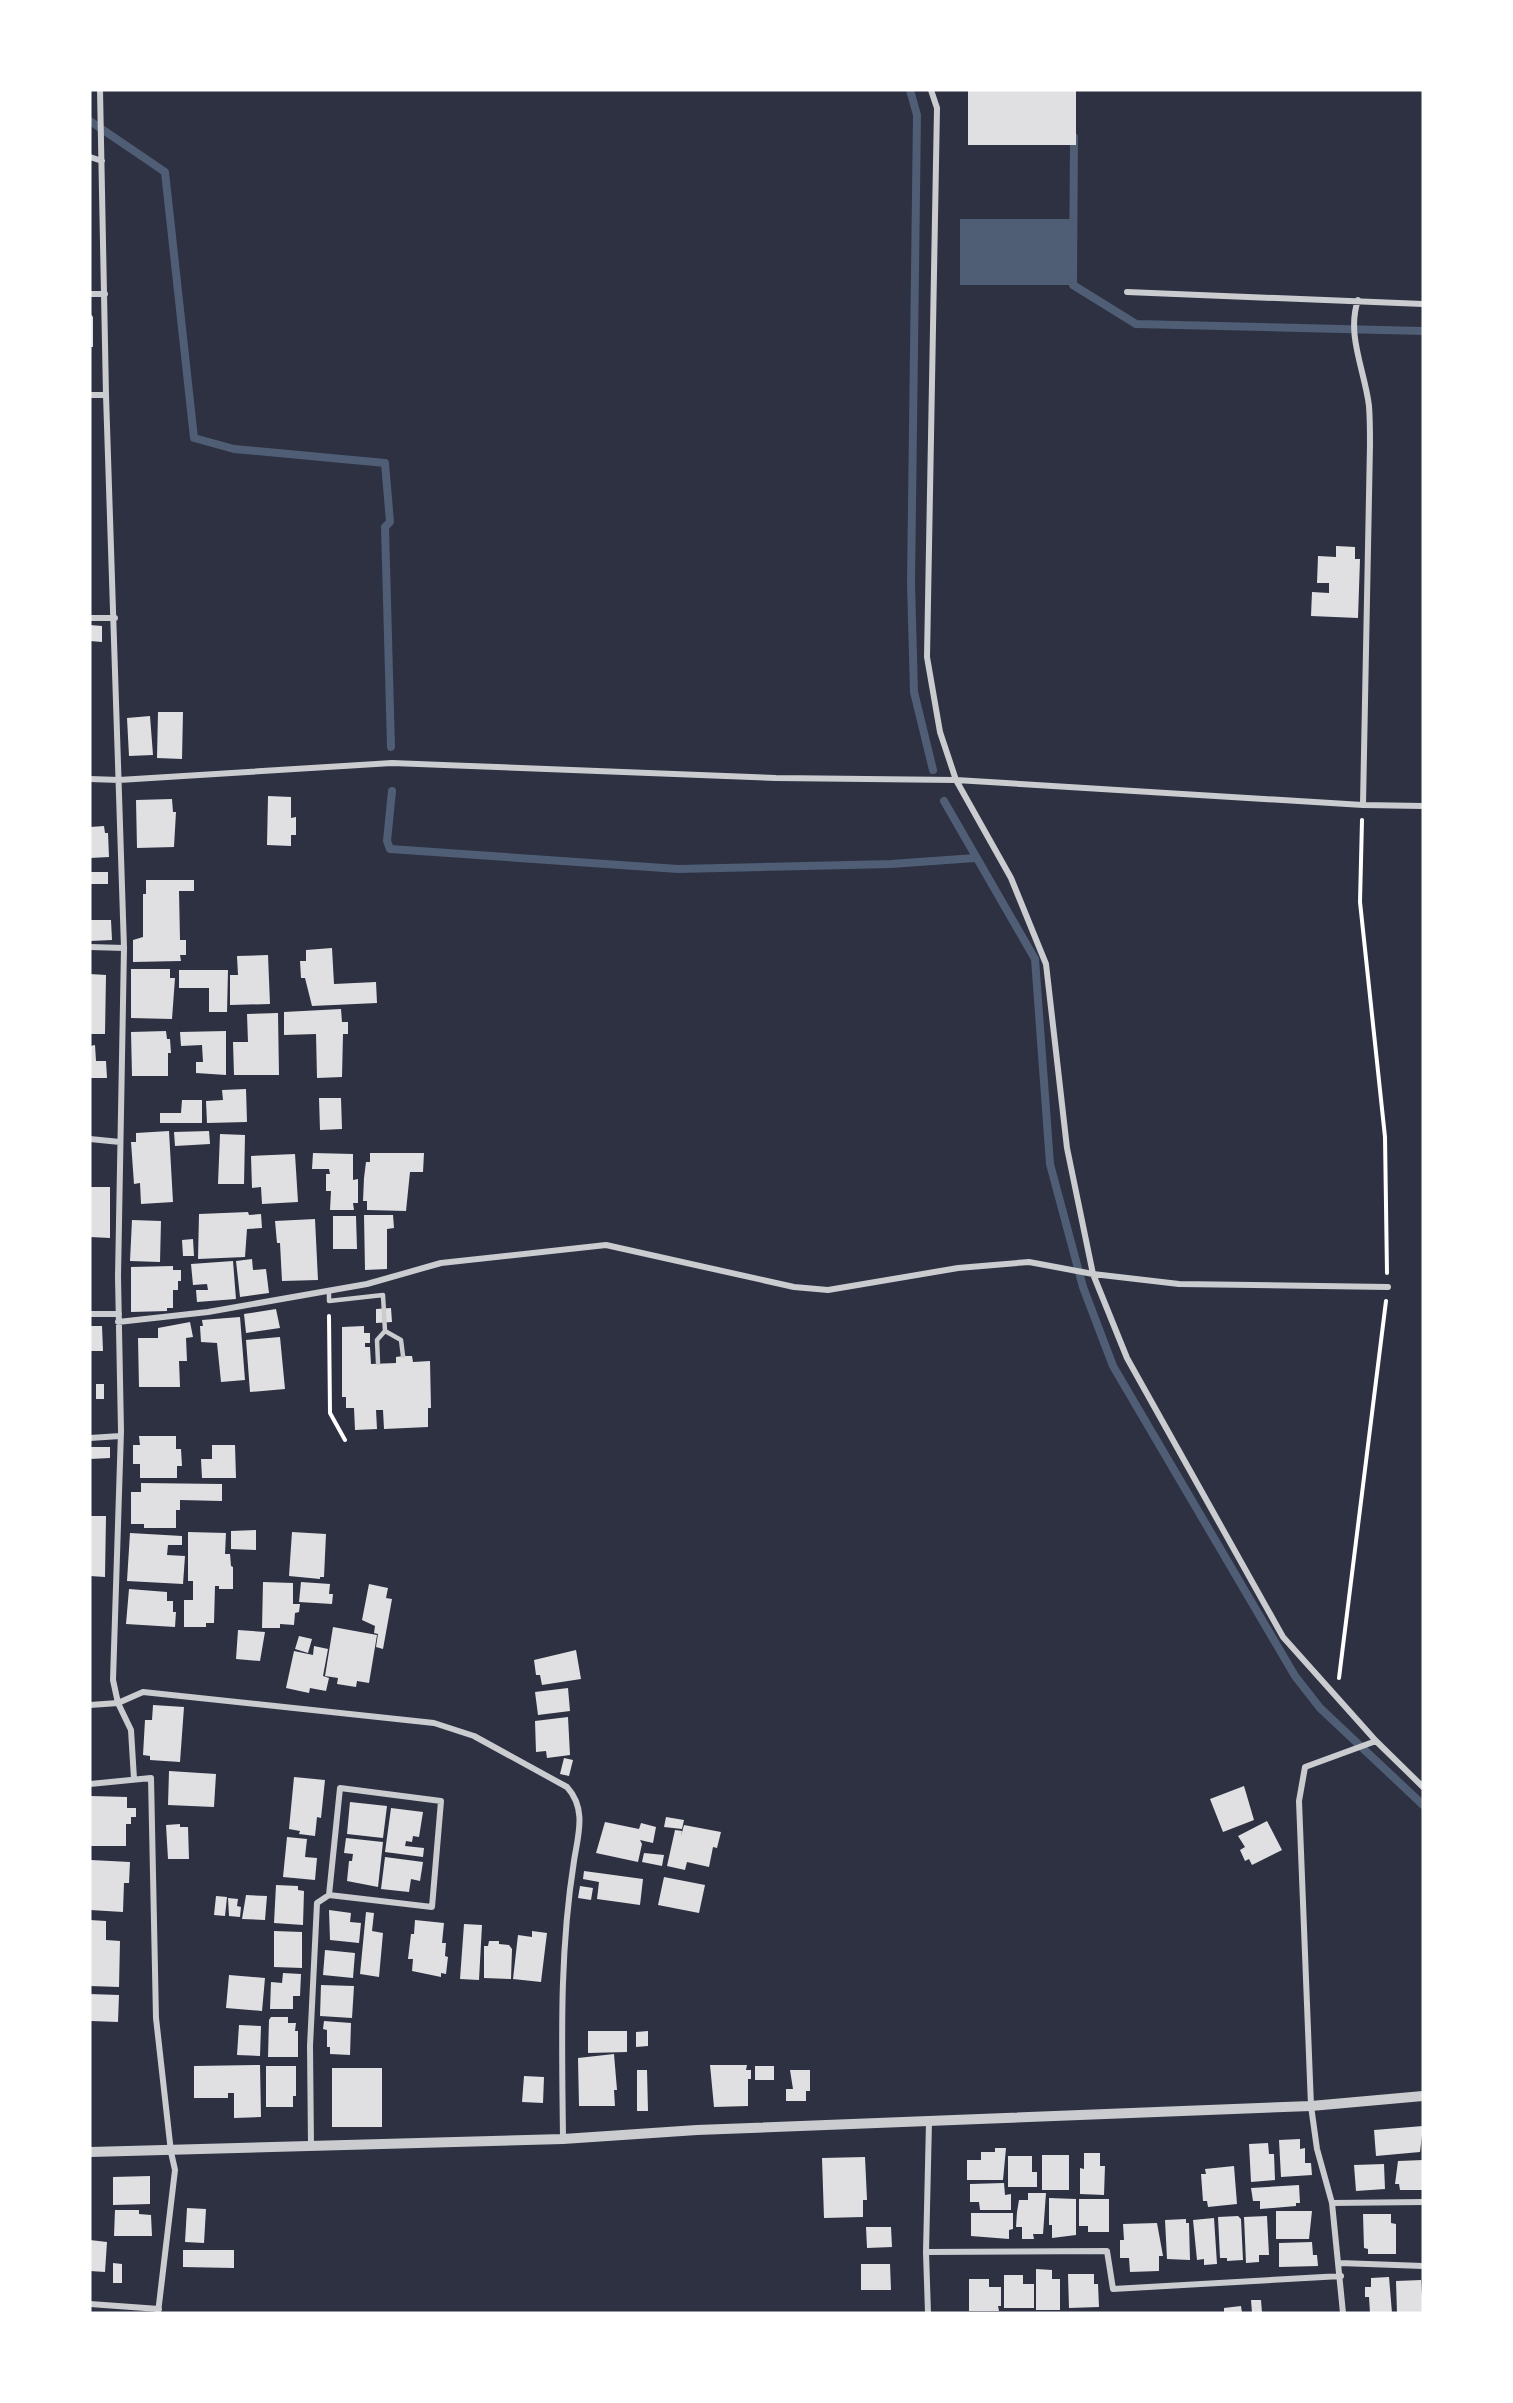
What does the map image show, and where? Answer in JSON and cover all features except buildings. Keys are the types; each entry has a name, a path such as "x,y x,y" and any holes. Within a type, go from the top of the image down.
{"street":[{"path":"100,90 106,395 124,948 118,1314 120,1436 113,1680 118,1703 131,1730 134,1779"},
{"path":"931,90 937,108 927,657 940,732 956,780 1011,878 1046,964 1067,1148 1094,1274 1132,1368 1283,1637 1376,1741 1423,1787"},
{"path":"90,157 102,161"},
{"path":"1127,292 1423,304"},
{"path":"90,294 105,294"},
{"path":"1358,300 1353,315 1355,342 1369,406 1370,444 1363,805"},
{"path":"90,395 106,395"},
{"path":"90,618 115,618"},
{"path":"90,779 119,780 392,763 776,778 956,780 1363,805 1423,806"},
{"path":"90,947 124,948"},
{"path":"90,1139 120,1142"},
{"path":"118,1322 208,1312 367,1284 441,1263 606,1245 794,1287 828,1290 958,1268 1029,1262 1094,1274 1179,1284 1388,1287"},
{"path":"90,1314 118,1314"},
{"path":"90,1438 120,1436"},
{"path":"90,1705 118,1703 142,1692 434,1723 474,1736 567,1787 574,1795 580,1814 564,1922 561,1985 563,2139"},
{"path":"1343,2313 1340,2263 1332,2203 1317,2150 1311,2106 1299,1801 1305,1767 1376,1741"},
{"path":"90,1784 151,1778 156,2018 171,2152 176,2170 158,2311 90,2304"},
{"path":"311,2147 310,2046 317,1903 329,1895 432,1907 441,1801 340,1788 329,1895"},
{"path":"90,2152 171,2152 563,2139 697,2130 1311,2106 1423,2096"},
{"path":"928,2313 926,2252 929,2122"},
{"path":"1332,2203 1423,2202"},
{"path":"926,2252 1107,2251 1113,2289 1341,2276"},
{"path":"1340,2263 1423,2266"}],"lane":[{"path":"329,1290 329,1301 383,1295 385,1331 377,1340 378,1364"},
{"path":"385,1331 401,1340 403,1356"}],"path":[{"path":"1337,1697 1388,1287 1385,1137 1360,902 1363,805"},
{"path":"329,1301 330,1413 345,1440"}],"water":[{"path":"960,219 1073,219 1073,285 960,285"}],"waterway":[{"path":"910,90 917,115 911,583 914,692 933,770"},
{"path":"90,121 165,172 194,438 234,449 385,463 390,522 385,527 391,747"},
{"path":"1074,137 1073,285 1136,324 1423,331"},
{"path":"392,791 387,841 390,849 678,869 891,864 975,858"},
{"path":"944,801 1035,959 1050,1164 1083,1287 1113,1366 1295,1676 1320,1708 1423,1805"}]}
